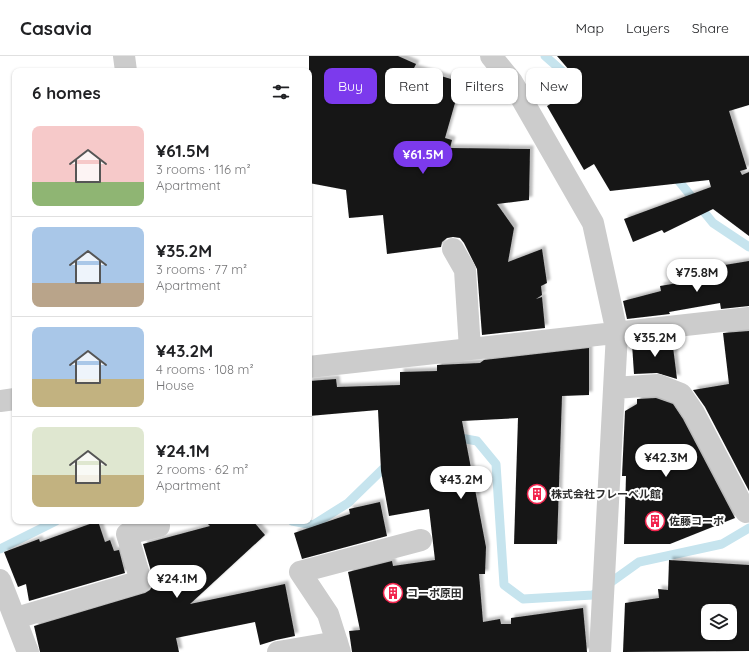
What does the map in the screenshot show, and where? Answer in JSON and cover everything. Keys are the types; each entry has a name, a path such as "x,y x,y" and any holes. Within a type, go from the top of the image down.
{"street":[{"path":"124,56 126,68"},
{"path":"491,56 512,82 593,223 617,333 600,652"},
{"path":"452,249 465,270 470,350"},
{"path":"312,367 749,318"},
{"path":"614,388 658,385 681,394 694,413 746,512"},
{"path":"0,401 12,400"},
{"path":"16,618 141,581 127,534 159,526"},
{"path":"278,652 339,647 328,614 300,572 421,540"},
{"path":"0,580 28,652"}],"building":[{"path":"309,56 398,56 416,64 414,68 385,68 385,104 443,104 443,77 451,79 451,104 455,104 445,138 452,140 450,148 530,149 529,200 497,204 514,228 508,262 542,249 547,283 541,286 542,295 536,299 542,297 545,328 482,335 477,269 460,238 447,238 442,242 441,247 387,254 383,215 349,218 346,190 312,184 312,68 309,68"},
{"path":"557,56 749,56 749,105 729,111 747,169 740,171 742,175 749,172 749,236 713,209 664,233 662,230 633,242 624,219 711,187 709,180 610,191 594,164 584,170 547,106 550,104 582,104 582,68 567,68"},
{"path":"749,261 749,306 721,309 720,303 669,312 670,314 627,319 623,301 661,291 660,286 696,280 694,270"},
{"path":"749,331 749,491 705,407 693,390 729,384 723,333"},
{"path":"672,339 677,379 657,373 634,374 632,344"},
{"path":"589,348 589,395 562,396 557,544 514,544 518,418 462,421 486,547 485,574 479,574 483,622 500,619 501,624 511,624 511,618 583,608 587,652 352,652 349,631 360,630 348,572 392,561 393,566 435,560 429,509 389,516 381,471 378,410 312,416 312,381 336,379 337,387 400,385 400,372 437,371 437,365 480,363 484,360"},
{"path":"656,398 673,404 683,419 735,518 670,544 624,544 626,476 622,476 625,411 637,404 637,399"},
{"path":"380,502 387,536 302,559 294,533 350,514 349,509"},
{"path":"90,524 99,524 105,542 110,540 114,551 119,550 125,573 29,601 26,584 18,587 4,552 39,539 40,542"},
{"path":"208,524 256,524 265,535 190,604 285,584 295,636 260,645 255,622 176,638 179,652 40,652 34,626 145,593 150,590 153,584 153,578 143,544 210,526"},
{"path":"669,560 749,565 749,651 623,652 625,603 659,598 658,589 668,590"}],"waterway":[{"path":"545,56 588,94"},
{"path":"673,174 713,223 749,247"},
{"path":"455,437 477,441 496,464 504,585 523,599 593,595 639,562 722,544 749,528"},
{"path":"308,524 313,525 348,503 385,467 391,465"},
{"path":"0,549 50,524"}],"place":[{"name":"株式会社フレーベル館","path":"537,494"},
{"name":"佐藤コーポ","path":"655,521"},
{"name":"コーポ原田","path":"393,593"}]}
